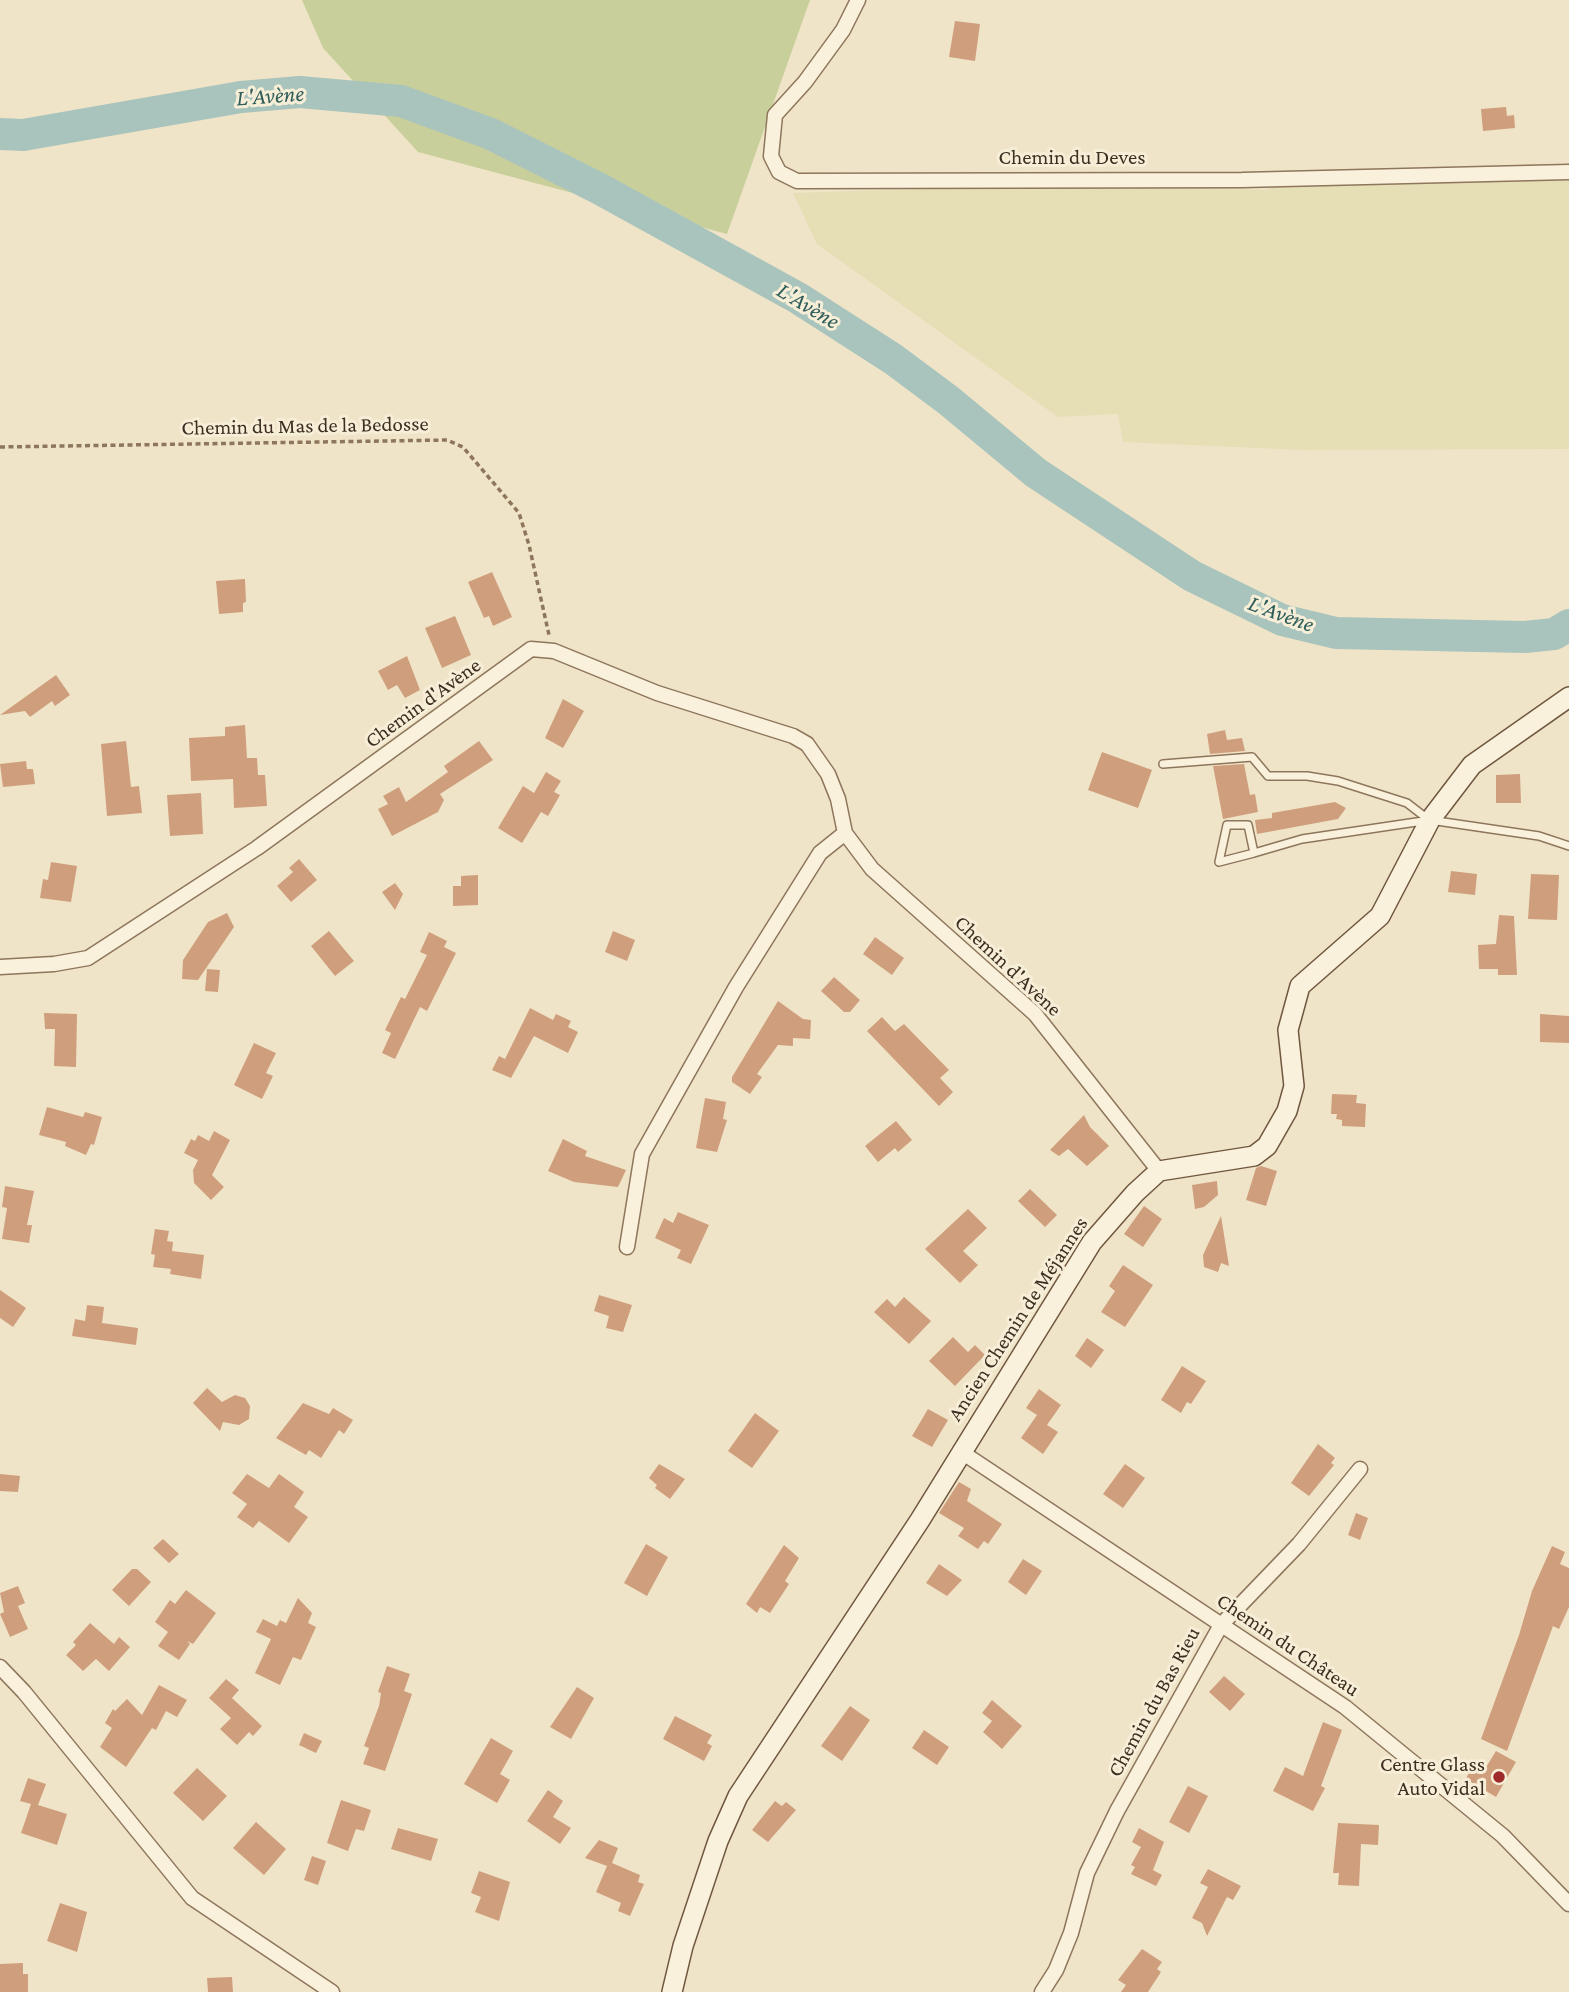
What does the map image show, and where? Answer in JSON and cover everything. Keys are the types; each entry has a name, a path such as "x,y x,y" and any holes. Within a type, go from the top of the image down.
{"street":[{"name":"Chemin du Deves","path":"858,0 843,30 813,71 775,115 771,156 779,172 797,181 1242,180 1569,172"},
{"name":"Chemin d'Avène","path":"0,967 54,964 88,958 257,848 531,649 554,651 657,693 793,736 807,744 828,774 838,799 845,833 872,869 1035,1014 1160,1171"},
{"path":"1160,1171 1254,1156 1267,1146 1287,1111 1294,1086 1288,1030 1300,986 1380,916 1430,820 1472,765 1569,697"},
{"path":"627,1247 642,1154 737,987 813,864 820,853 845,833"},
{"name":"Ancien Chemin de Méjannes","path":"672,1992 683,1946 718,1841 738,1796 920,1520 960,1451 1092,1242 1135,1193 1160,1171"},
{"name":"Chemin du Château","path":"960,1451 1345,1707 1503,1836 1569,1903"},
{"name":"Chemin du Bas Rieu","path":"1042,1992 1056,1970 1071,1933 1087,1873 1105,1836 1221,1625 1299,1544 1360,1469"},
{"path":"0,1667 24,1692 191,1898 332,1992"}],"lane":[{"path":"1163,764 1252,757 1268,776 1307,776 1338,781 1407,803 1430,820"},
{"path":"1254,853 1248,825 1227,825 1219,862 1254,853 1301,839 1430,820 1539,836 1569,846"}],"path":[{"name":"Chemin du Mas de la Bedosse","path":"0,447 447,440 463,447 519,513 530,545 554,651"}],"shaded area":[{"path":"1569,178 1569,449 1303,450 1123,442 1118,414 1058,417 817,244 793,193 1105,183 1265,190 1286,182"}],"green space":[{"path":"302,0 810,0 727,234 418,152 323,48"}],"building":[{"path":"955,21 980,24 975,61 949,57"},
{"path":"1506,107 1507,116 1514,115 1515,128 1483,131 1481,109"},
{"path":"492,572 512,617 493,626 489,616 484,618 468,582"},
{"path":"245,579 246,602 243,603 243,612 219,614 216,581"},
{"path":"455,616 471,655 442,668 425,628"},
{"path":"407,656 420,690 405,698 397,685 388,690 378,671"},
{"path":"56,675 70,695 55,706 52,701 30,717 25,711 0,715"},
{"path":"563,699 584,711 563,748 545,738"},
{"path":"245,725 247,758 257,758 258,775 265,775 267,806 234,808 233,779 191,781 189,738 225,736 225,727"},
{"path":"1225,730 1227,740 1242,738 1245,751 1210,754 1207,734"},
{"path":"126,741 131,787 139,786 142,813 107,816 101,744"},
{"path":"479,741 493,760 440,794 444,800 438,812 392,836 378,809 388,804 383,796 399,787 406,802 448,772 444,766"},
{"path":"1102,752 1152,770 1138,808 1088,790"},
{"path":"26,761 27,769 33,769 35,784 3,787 0,764"},
{"path":"1244,764 1250,795 1255,794 1258,812 1223,819 1213,766"},
{"path":"546,772 561,781 554,792 560,795 548,816 541,812 522,843 498,828 523,786 534,793"},
{"path":"1520,774 1521,803 1496,803 1496,775"},
{"path":"201,793 203,834 170,836 167,795"},
{"path":"1335,802 1346,808 1338,819 1257,834 1255,820 1272,818 1272,813"},
{"path":"299,859 317,880 291,902 277,886 293,872 289,868"},
{"path":"51,862 77,866 71,902 40,898 43,879 48,880"},
{"path":"1451,871 1477,874 1475,895 1448,892"},
{"path":"1531,874 1559,875 1557,920 1528,919"},
{"path":"478,875 478,905 453,906 453,886 461,886 461,876"},
{"path":"395,883 403,894 395,910 382,892"},
{"path":"227,913 234,927 198,980 182,979 183,960 208,922"},
{"path":"1499,915 1514,916 1517,975 1498,975 1498,969 1479,969 1478,945 1496,944"},
{"path":"329,931 354,961 335,976 311,946"},
{"path":"613,931 635,940 627,961 605,952"},
{"path":"429,932 447,941 444,947 456,953 427,1011 420,1007 395,1059 382,1053 391,1033 385,1030 401,997 405,999 427,955 420,952"},
{"path":"875,937 904,958 892,975 863,954"},
{"path":"207,969 220,970 218,992 205,991"},
{"path":"834,977 860,1000 850,1012 844,1012 821,991"},
{"path":"778,1001 803,1019 811,1020 810,1039 793,1038 793,1046 778,1045 757,1074 762,1077 750,1094 732,1082 732,1077"},
{"path":"530,1008 553,1020 556,1014 571,1021 568,1027 578,1032 568,1053 534,1036 511,1078 492,1070 499,1056 505,1059"},
{"path":"44,1013 77,1014 76,1067 54,1066 55,1029 45,1029"},
{"path":"1540,1014 1569,1016 1569,1043 1540,1042"},
{"path":"882,1017 895,1031 904,1024 949,1070 940,1078 953,1092 939,1106 867,1031"},
{"path":"254,1043 276,1053 266,1073 273,1076 262,1099 234,1085"},
{"path":"1332,1094 1357,1095 1356,1103 1366,1104 1365,1127 1342,1126 1342,1120 1336,1119 1337,1114 1331,1114"},
{"path":"705,1098 726,1102 723,1119 727,1120 717,1152 696,1148"},
{"path":"47,1107 83,1117 85,1112 102,1117 94,1145 91,1144 86,1155 65,1146 66,1142 39,1135"},
{"path":"1084,1115 1090,1127 1109,1146 1087,1166 1068,1149 1059,1156 1050,1150"},
{"path":"896,1121 912,1140 898,1152 895,1148 878,1162 865,1146"},
{"path":"214,1131 230,1140 212,1175 224,1187 211,1200 194,1183 193,1170 198,1160 184,1153 191,1139 195,1141 198,1135 209,1141"},
{"path":"563,1139 587,1151 585,1156 626,1170 618,1187 574,1182 548,1171"},
{"path":"1261,1166 1277,1171 1266,1206 1246,1200 1256,1168"},
{"path":"1217,1181 1218,1195 1204,1207 1195,1209 1192,1185"},
{"path":"5,1186 34,1191 27,1225 32,1225 29,1243 2,1239 7,1208 2,1207"},
{"path":"1030,1189 1057,1215 1045,1227 1018,1201"},
{"path":"1144,1206 1162,1219 1143,1247 1124,1234"},
{"path":"968,1209 987,1228 963,1251 978,1265 960,1283 925,1249"},
{"path":"678,1212 709,1225 691,1264 677,1258 681,1250 655,1238 664,1218 673,1223"},
{"path":"1221,1216 1229,1266 1221,1263 1218,1272 1204,1267 1203,1255"},
{"path":"155,1229 169,1231 167,1241 173,1242 172,1251 204,1255 201,1279 170,1274 171,1269 153,1267 155,1255 151,1254"},
{"path":"1123,1265 1153,1285 1125,1327 1101,1312 1115,1291 1109,1286"},
{"path":"0,1290 26,1308 13,1327 0,1318"},
{"path":"599,1295 632,1305 623,1332 606,1328 609,1316 594,1311"},
{"path":"904,1297 931,1321 909,1344 874,1312 887,1299 895,1307"},
{"path":"87,1305 104,1307 102,1323 138,1328 136,1345 72,1336 75,1319 85,1321"},
{"path":"953,1337 968,1352 975,1345 985,1355 955,1386 929,1361"},
{"path":"1087,1338 1104,1350 1091,1368 1075,1356"},
{"path":"1182,1366 1206,1381 1191,1404 1187,1402 1181,1413 1161,1400"},
{"path":"207,1388 222,1402 235,1395 245,1398 250,1406 249,1419 239,1425 223,1422 220,1431 193,1403"},
{"path":"1039,1389 1061,1405 1047,1425 1058,1432 1043,1454 1021,1438 1037,1415 1026,1408"},
{"path":"303,1403 329,1414 333,1408 353,1420 344,1434 339,1430 321,1458 309,1450 306,1455 276,1438"},
{"path":"928,1409 948,1420 932,1447 912,1436"},
{"path":"755,1413 779,1431 752,1468 728,1451"},
{"path":"1318,1444 1335,1458 1331,1463 1334,1465 1309,1496 1291,1483"},
{"path":"659,1464 685,1479 670,1499 655,1488 657,1485 649,1478"},
{"path":"1125,1464 1145,1478 1123,1508 1103,1494"},
{"path":"0,1474 20,1476 18,1492 0,1491"},
{"path":"247,1474 269,1488 279,1474 304,1492 294,1507 308,1517 289,1543 259,1521 253,1528 237,1517 247,1504 232,1493"},
{"path":"959,1482 971,1489 967,1501 1002,1524 988,1544 984,1541 978,1549 958,1536 964,1528 939,1513"},
{"path":"1356,1513 1368,1518 1360,1540 1348,1535"},
{"path":"163,1539 179,1554 169,1563 153,1548"},
{"path":"646,1544 668,1557 647,1596 624,1583"},
{"path":"784,1545 799,1558 785,1581 789,1584 770,1613 760,1607 757,1613 746,1604"},
{"path":"1552,1546 1565,1552 1560,1564 1569,1568 1569,1607 1559,1629 1553,1626 1507,1751 1481,1739 1532,1591"},
{"path":"1023,1559 1042,1571 1026,1595 1008,1582"},
{"path":"939,1564 962,1580 947,1596 926,1583"},
{"path":"132,1569 137,1569 151,1582 129,1606 112,1590"},
{"path":"18,1586 25,1603 18,1606 28,1629 10,1637 0,1614 4,1612 0,1593"},
{"path":"186,1590 216,1613 193,1644 187,1641 190,1644 179,1660 158,1646 168,1632 155,1622 170,1600 175,1604"},
{"path":"298,1598 312,1613 308,1623 316,1627 301,1660 293,1657 280,1685 255,1673 271,1639 256,1632 263,1619 277,1626 280,1620 286,1623"},
{"path":"90,1623 114,1644 119,1637 130,1647 109,1671 96,1659 83,1671 66,1655 76,1645 73,1642"},
{"path":"387,1666 410,1674 404,1691 412,1694 385,1771 363,1764 369,1748 364,1746 379,1706 381,1693 378,1692"},
{"path":"1224,1676 1245,1694 1230,1711 1209,1692"},
{"path":"226,1679 239,1690 232,1698 262,1726 253,1736 249,1732 237,1745 220,1729 231,1718 209,1698"},
{"path":"159,1685 187,1700 177,1717 166,1711 156,1730 152,1728 126,1767 100,1747 112,1728 105,1723 113,1709 115,1711 127,1699 142,1715"},
{"path":"577,1687 594,1698 571,1739 550,1727"},
{"path":"992,1700 1022,1726 1002,1749 983,1732 992,1721 982,1713"},
{"path":"850,1706 870,1720 842,1761 821,1746"},
{"path":"675,1716 712,1735 707,1743 712,1746 704,1761 663,1739"},
{"path":"1323,1722 1342,1730 1321,1786 1325,1788 1313,1811 1273,1791 1285,1767 1303,1776"},
{"path":"924,1730 949,1747 937,1765 912,1748"},
{"path":"304,1733 322,1741 316,1753 299,1745"},
{"path":"491,1738 513,1751 500,1774 510,1780 497,1803 464,1784"},
{"path":"1496,1751 1516,1762 1496,1797 1466,1779 1471,1768 1483,1772"},
{"path":"197,1768 227,1796 203,1821 173,1793"},
{"path":"28,1778 46,1784 38,1805 67,1814 57,1845 21,1833 31,1804 20,1801"},
{"path":"1188,1786 1208,1796 1189,1833 1169,1822"},
{"path":"548,1790 563,1801 553,1817 571,1828 560,1844 527,1821"},
{"path":"341,1800 371,1810 364,1831 356,1829 348,1851 327,1843"},
{"path":"775,1801 782,1806 786,1802 796,1810 768,1842 752,1830"},
{"path":"256,1822 286,1849 264,1875 233,1848"},
{"path":"1338,1823 1379,1825 1378,1845 1361,1844 1359,1886 1338,1885 1339,1873 1333,1873"},
{"path":"398,1828 438,1839 431,1861 391,1849"},
{"path":"1139,1828 1164,1842 1153,1870 1162,1875 1156,1886 1131,1874 1135,1867 1131,1865 1141,1847 1132,1842"},
{"path":"599,1840 618,1848 612,1863 640,1875 638,1882 644,1884 630,1916 618,1911 621,1903 596,1892 607,1866 585,1858"},
{"path":"312,1856 326,1861 318,1885 304,1880"},
{"path":"1208,1869 1241,1886 1233,1900 1227,1897 1207,1936 1202,1923 1192,1918 1208,1887 1200,1883"},
{"path":"479,1871 510,1882 499,1921 475,1912 481,1897 471,1893"},
{"path":"60,1903 87,1912 77,1952 47,1941"},
{"path":"1142,1949 1162,1962 1157,1969 1161,1972 1148,1992 1121,1992 1126,1985 1118,1980"},
{"path":"23,1963 23,1974 28,1974 28,1992 0,1992 0,1964"},
{"path":"232,1977 233,1992 208,1992 207,1978"}],"waterway":[{"name":"L'Avène","path":"0,134 23,135 241,97 300,92 401,101 491,134 600,189 798,298 893,359 948,400 1036,473 1192,576 1282,620 1336,633 1525,637 1554,634 1569,625"}],"place":[{"name":"Centre Glass Auto Vidal","path":"1499,1777"}]}
